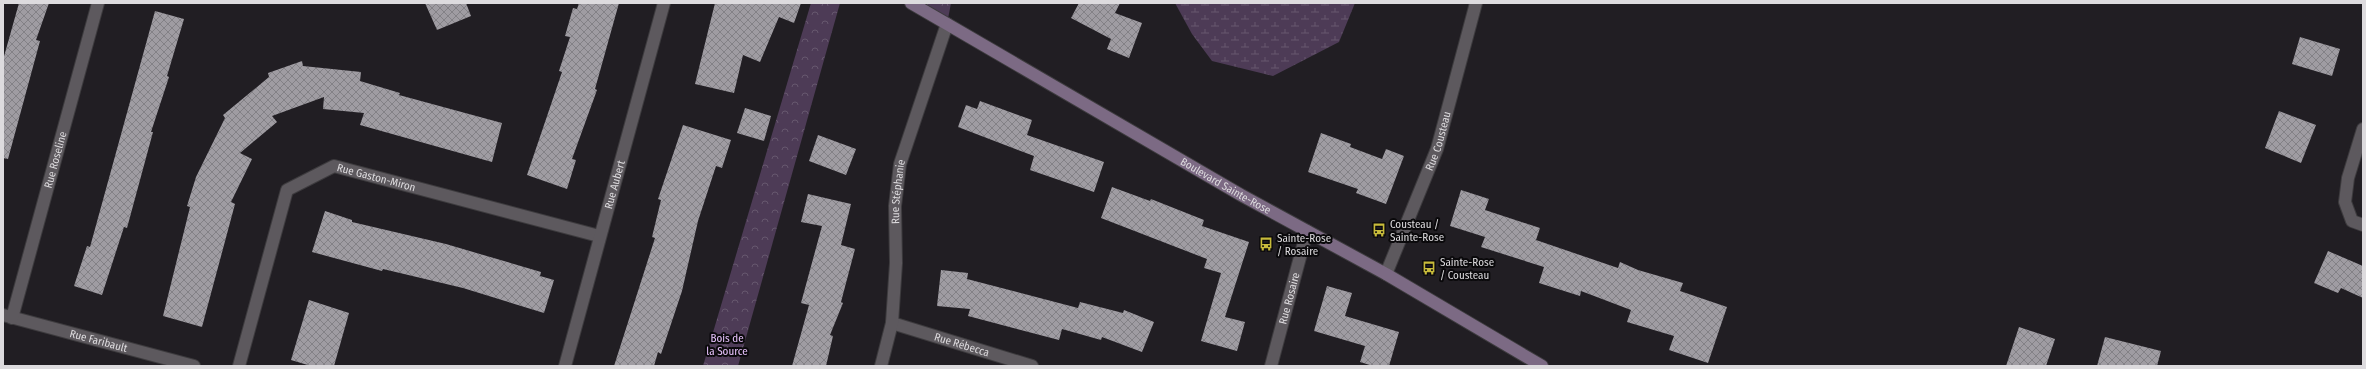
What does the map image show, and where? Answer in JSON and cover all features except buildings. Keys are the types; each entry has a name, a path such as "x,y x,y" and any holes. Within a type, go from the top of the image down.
{"street":[{"name":"Rue Roseline","path":"8,316 98,3"},
{"name":"Rue Aubert","path":"565,366 599,236 664,3"},
{"name":"Boulevard Sainte-Rose","path":"911,3 1241,196 1386,274 1542,366"},
{"name":"Rue Cousteau","path":"1386,274 1437,149 1476,3"},
{"name":"Rue Stéphanie","path":"881,366 892,323 896,263 895,206 900,164 947,24"},
{"path":"2358,223 2345,202 2348,178 2363,129"},
{"name":"Rue Gaston-Miron","path":"239,366 287,190 334,166 599,236"},
{"name":"Rue Rosaire","path":"1271,366 1307,231"},
{"name":"Rue Faribault","path":"8,316 194,366"},
{"name":"Rue Rébecca","path":"892,323 1032,366"}],"green space":[{"name":"Bois de la Source","path":"811,3 840,3 738,366 703,366"},
{"path":"911,3 951,3 947,24"},
{"path":"1175,3 1355,3 1339,42 1273,76 1212,61 1192,34"}],"place":[{"name":"Cousteau / Sainte-Rose","path":"1379,230"},
{"name":"Sainte-Rose / Rosaire","path":"1266,244"},
{"name":"Sainte-Rose / Cousteau","path":"1429,268"}]}
